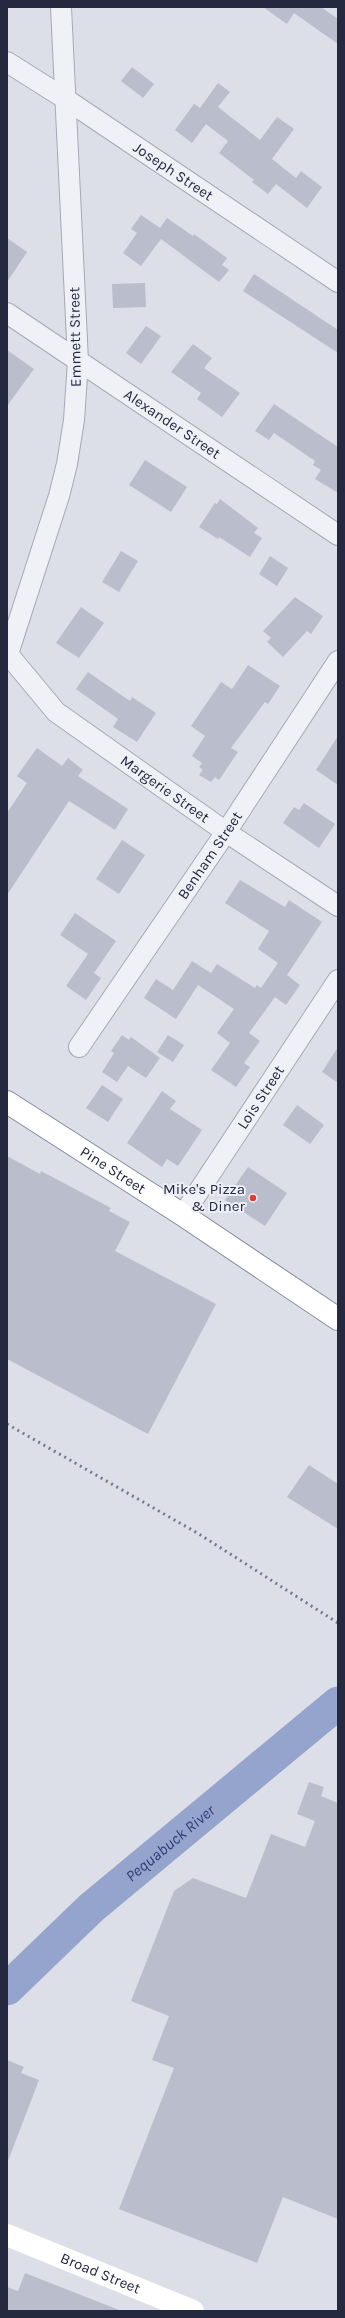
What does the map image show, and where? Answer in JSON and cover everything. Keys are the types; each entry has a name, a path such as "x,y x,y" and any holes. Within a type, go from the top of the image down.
{"main road":[{"name":"Pine Street","path":"7,1102 183,1215 338,1319"},
{"name":"Broad Street","path":"7,2235 193,2311"}],"street":[{"name":"Emmett Street","path":"7,655 59,496 67,464 74,420 78,361 64,98 61,7"},
{"name":"Joseph Street","path":"7,62 64,98 338,282"},
{"name":"Alexander Street","path":"7,313 338,535"},
{"name":"Margerie Street","path":"7,655 56,712 226,832 338,906"},
{"name":"Benham Street","path":"79,1047 226,832 338,662"},
{"name":"Lois Street","path":"183,1215 338,980"}],"building":[{"path":"263,7 321,7 338,19 338,44 294,13 287,24"},
{"path":"132,67 154,84 143,98 121,81"},
{"path":"218,83 230,92 218,107 260,140 277,117 294,129 272,159 296,178 301,171 322,187 307,208 276,184 268,194 252,182 254,180 219,153 228,141 206,124 192,143 175,130 194,104 200,108"},
{"path":"141,215 160,228 167,218 193,236 194,234 227,258 222,265 229,270 219,282 161,239 141,266 123,253 137,233 131,229"},
{"path":"7,238 27,252 7,282"},
{"path":"254,274 338,330 338,353 243,291"},
{"path":"145,283 146,307 113,308 112,284"},
{"path":"146,326 161,336 141,364 126,353"},
{"path":"193,344 212,358 204,368 240,393 222,417 197,399 201,393 171,372"},
{"path":"7,350 34,369 7,406"},
{"path":"274,404 338,447 338,493 315,479 321,470 313,465 315,461 274,433 269,440 255,431"},
{"path":"145,460 187,487 171,512 129,485"},
{"path":"220,499 258,528 254,533 262,538 250,557 219,537 218,539 199,527 215,503 217,504"},
{"path":"121,551 138,561 119,592 102,582"},
{"path":"270,556 288,568 277,586 259,574"},
{"path":"295,597 323,616 311,634 307,631 283,657 267,642 271,638 263,631"},
{"path":"81,607 104,623 79,658 56,643"},
{"path":"248,665 280,686 268,704 265,702 231,748 238,752 219,780 215,777 211,782 199,775 203,770 199,767 202,763 192,756 205,736 191,726 221,682 232,689"},
{"path":"88,672 130,701 132,697 156,713 137,742 113,727 118,719 76,689"},
{"path":"338,736 338,785 316,770"},
{"path":"37,748 62,766 68,758 83,770 78,776 128,809 115,830 69,801 7,895 7,813 27,783 17,776"},
{"path":"304,803 335,824 319,848 283,823 294,807 299,810"},
{"path":"122,840 145,855 119,894 96,879"},
{"path":"240,880 285,907 289,900 322,922 287,975 300,985 286,1005 275,997 249,1033 260,1041 244,1063 250,1067 236,1087 211,1070 230,1043 217,1033 234,1009 198,985 176,1019 144,998 156,979 173,990 192,961 211,973 217,964 255,988 257,985 261,988 278,963 258,949 269,931 225,903"},
{"path":"75,913 116,941 94,973 101,978 86,1000 66,986 88,954 60,935"},
{"path":"122,1035 129,1040 131,1037 160,1058 146,1078 128,1066 117,1082 102,1072 114,1053 111,1051"},
{"path":"168,1035 184,1045 173,1062 157,1052"},
{"path":"338,1047 338,1083 322,1072"},
{"path":"102,1085 123,1099 108,1122 86,1108"},
{"path":"162,1091 176,1101 170,1109 202,1130 178,1166 167,1159 162,1167 127,1143"},
{"path":"297,1105 324,1125 310,1144 283,1125"},
{"path":"7,1156 40,1174 41,1171 111,1208 109,1211 130,1222 115,1251 216,1304 148,1434 7,1359"},
{"path":"248,1167 287,1193 265,1226 225,1200"},
{"path":"309,1465 338,1484 338,1529 287,1497"},
{"path":"309,1782 324,1787 321,1796 338,1803 338,2219 283,2197 257,2263 119,2209 174,2068 152,2060 169,2016 131,2001 174,1891 193,1878 246,1898 271,1834 305,1847 315,1821 297,1814"},
{"path":"7,2060 24,2067 21,2073 39,2080 8,2161"},
{"path":"25,2273 119,2310 7,2311 7,2287 18,2291"}],"waterway":[{"name":"Pequabuck River","path":"7,1989 91,1908 338,1703"}],"railway":[{"path":"7,1424 199,1534 338,1623"}],"place":[{"name":"Mike's Pizza & Diner","path":"253,1198"}]}
